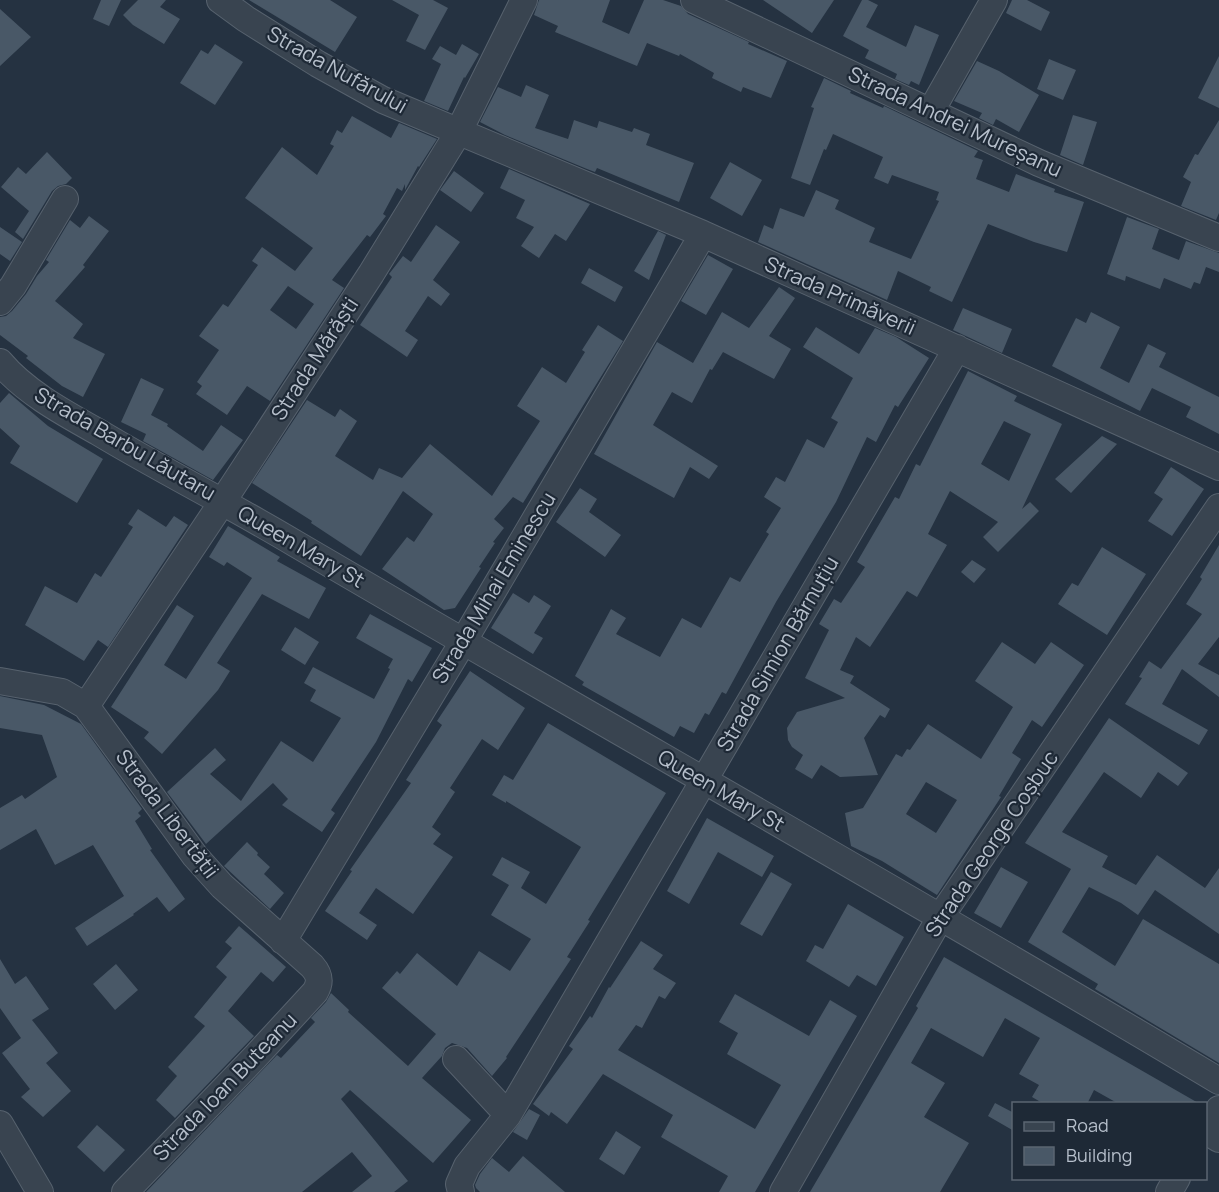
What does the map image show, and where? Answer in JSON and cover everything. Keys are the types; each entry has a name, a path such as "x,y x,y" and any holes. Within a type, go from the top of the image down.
{"street":[{"name":"Strada Nufărului","path":"220,0 246,19 327,69 383,100 458,133"},
{"name":"Strada Mărăști","path":"86,706 371,274 458,133 524,0"},
{"name":"Strada Andrei Mureșanu","path":"694,0 1039,163 1219,238"},
{"path":"931,111 993,0"},
{"name":"Strada Primăverii","path":"458,133 703,234 1219,467"},
{"path":"0,302 13,286 64,199"},
{"name":"Strada Mihai Eminescu","path":"282,941 464,642 703,234"},
{"name":"Strada Simion Bărnuțiu","path":"508,1115 957,348"},
{"name":"Strada Barbu Lăutaru","path":"0,362 57,409 135,455 223,501"},
{"name":"Queen Mary St","path":"223,501 703,781 941,916 1219,1081"},
{"name":"Strada George Coșbuc","path":"783,1192 941,916 1219,507"},
{"name":"Strada Libertății","path":"0,681 62,692 86,706 195,856 222,886 312,966 320,979"},
{"name":"Strada Ioan Buteanu","path":"124,1192 315,992 320,979"},
{"path":"456,1059 508,1115 467,1166 459,1184 461,1192"},
{"path":"1207,1129 1219,1109"},
{"path":"0,1124 40,1192"}],"building":[{"path":"101,0 121,0 109,26 93,19"},
{"path":"138,0 166,0 160,7 180,19 164,44 133,25 123,15"},
{"path":"249,0 330,0 357,17 335,52"},
{"path":"392,0 433,0 448,8 425,50 406,41 419,15"},
{"path":"539,0 610,0 602,22 629,34 644,0 663,0 681,6 688,14 787,61 771,98 743,87 741,92 712,78 714,73 680,54 679,56 647,43 637,66 555,32 558,26 534,15"},
{"path":"763,0 834,0 812,33"},
{"path":"862,0 878,5 866,27 906,47 915,25 939,35 919,85 911,81 909,85 895,79 897,74 865,58 869,50 843,36"},
{"path":"1012,0 1027,0 1050,12 1041,31 1006,13"},
{"path":"0,9 31,37 0,66"},
{"path":"215,44 243,62 215,105 180,83 201,50 208,54"},
{"path":"462,44 479,54 464,77 448,111 424,101 441,64 432,59 440,46 456,55"},
{"path":"1219,56 1219,108 1198,98"},
{"path":"1049,59 1076,70 1063,100 1037,89"},
{"path":"977,61 999,71 1039,95 1019,132 996,119 993,125 979,118 982,113 954,101"},
{"path":"824,78 851,91 850,93 883,108 884,106 978,151 974,157 983,160 976,179 1009,192 1016,174 1055,189 1054,192 1084,202 1067,252 988,224 952,302 929,291 931,287 898,271 887,300 758,242 764,225 773,229 780,208 804,217 816,190 839,200 835,209 875,228 869,242 911,259 939,201 936,200 939,192 892,175 888,184 874,178 883,157 833,134 826,150 824,149 810,185 791,178 814,108 811,107"},
{"path":"526,85 549,95 535,128 568,139 574,120 597,128 599,121 632,132 634,128 650,134 646,145 694,163 679,202 597,168 595,172 587,169 505,135 480,122 498,87 521,97"},
{"path":"1073,115 1097,122 1083,165 1060,155"},
{"path":"352,116 391,138 399,123 437,139 405,190 405,184 402,191 397,188 383,214 386,216 370,237 367,235 332,280 344,288 270,401 247,386 227,415 196,394 202,386 197,382 219,350 199,336 223,304 228,307 258,265 252,261 262,247 295,271 313,248 245,198 282,147 317,175 334,146 330,144 337,130 342,133","holes":["288,286 314,304 296,329 270,310"]},
{"path":"1219,120 1219,213 1216,220 1181,206 1191,182 1183,177 1195,154 1198,155"},
{"path":"47,152 72,178 52,191 23,239 15,232 29,211 1,187 18,167 26,174"},
{"path":"730,162 762,180 742,216 710,198"},
{"path":"509,169 590,204 566,241 555,234 539,258 521,246 534,227 516,218 525,200 500,188"},
{"path":"454,171 484,193 471,212 440,190"},
{"path":"89,216 109,231 83,265 85,267 55,301 83,324 73,338 105,354 83,397 62,386 0,335 0,317 12,311 26,294 49,262 46,260 70,220 80,228"},
{"path":"1127,217 1159,229 1152,249 1179,260 1186,241 1219,253 1219,272 1206,267 1200,284 1194,282 1191,289 1164,278 1160,289 1126,276 1125,281 1107,274"},
{"path":"436,225 460,242 433,280 450,294 441,306 428,296 405,331 418,340 407,357 360,325 392,277 389,274 403,256 411,262"},
{"path":"0,227 22,242 10,261 0,254"},
{"path":"658,231 666,235 649,280 634,271"},
{"path":"708,255 733,269 706,315 681,301"},
{"path":"589,268 623,287 615,302 581,283"},
{"path":"779,287 795,298 769,336 791,349 774,379 723,352 712,370 710,369 692,403 672,392 653,425 718,466 709,479 690,467 674,498 594,454 657,342 693,363 722,312 749,328"},
{"path":"963,308 1012,329 1002,353 953,330"},
{"path":"1091,312 1120,327 1100,368 1129,383 1148,344 1166,353 1159,367 1219,397 1219,434 1186,417 1191,407 1152,388 1140,411 1052,366 1076,318 1086,323"},
{"path":"598,325 623,341 523,503 513,497 494,519 504,528 493,542 495,543 479,567 481,568 455,608 444,610 382,569 407,537 414,542 433,514 403,491 361,556 311,523 312,521 252,483 307,400 335,417 340,409 357,421 335,456 373,480 379,468 402,478 430,444 492,496 540,421 517,406 542,367 566,383 585,352 582,350"},
{"path":"816,327 859,354 875,328 896,337 929,358 898,407 895,405 876,442 867,437 836,502 776,602 726,694 722,692 709,715 705,713 694,733 680,726 674,737 582,685 584,682 575,676 611,609 626,618 616,634 660,657 682,618 701,628 730,577 740,582 769,534 766,532 781,508 764,497 776,477 785,482 807,439 824,448 838,422 831,418 853,378 803,347"},
{"path":"968,371 1017,396 1014,401 1062,424 1022,509 1030,502 1039,511 998,552 983,537 998,522 950,491 928,534 947,545 917,597 907,591 870,647 856,637 840,670 854,676 850,683 890,709 885,718 880,715 864,738 878,775 840,777 821,765 812,779 795,769 803,755 792,747 788,740 787,728 797,712 845,698 805,678 829,630 819,624 834,599 841,603 865,567 857,562 895,497 899,499 916,464 920,466","holes":["1004,421 1031,434 1009,481 981,464"]},
{"path":"141,378 164,389 151,415 168,424 167,426 203,451 221,425 243,440 213,480 143,441 146,434 121,422"},
{"path":"9,393 48,426 103,459 77,503 10,463 20,446 0,428 0,403"},
{"path":"1102,436 1117,444 1071,493 1055,479"},
{"path":"1171,467 1204,489 1172,536 1148,521 1163,499 1154,493"},
{"path":"580,488 597,499 589,512 621,535 605,557 556,522"},
{"path":"138,509 166,527 174,516 188,525 108,647 98,640 84,661 25,625 45,586 77,603 95,573 101,577 133,527 128,524"},
{"path":"228,526 280,557 277,561 326,588 309,619 262,594 217,663 230,671 218,690 162,754 144,738 149,732 111,707 177,605 194,616 164,665 186,679 252,578 227,562 224,566 209,557"},
{"path":"1219,545 1219,637 1198,664 1219,675 1219,697 1182,669 1162,704 1208,730 1199,745 1125,704 1142,678 1139,677 1149,661 1161,669 1202,614 1186,604"},
{"path":"1102,547 1146,574 1107,635 1058,604 1072,583 1078,586"},
{"path":"972,560 986,569 974,583 961,572"},
{"path":"513,593 529,603 534,595 551,606 534,633 543,638 533,654 491,628"},
{"path":"370,614 432,648 412,682 408,679 376,742 331,810 335,813 322,832 282,805 288,799 273,783 206,844 167,792 215,748 226,760 210,774 241,801 281,741 313,762 341,718 310,701 316,690 304,683 313,667 374,699 390,669 388,668 393,659 356,638"},
{"path":"295,627 319,642 305,665 281,650"},
{"path":"1002,642 1035,664 1051,642 1084,665 1042,727 1032,720 1012,753 1021,759 999,796 1001,797 937,895 882,861 851,846 845,813 863,808 896,754 902,757 907,749 910,750 928,724 981,759 1013,707 975,681","holes":["926,782 957,800 936,833 906,814"]},
{"path":"470,671 525,708 498,750 482,739 450,788 455,792 432,827 441,834 433,844 453,857 413,914 376,888 359,913 377,925 367,940 325,911 352,871 350,870 411,783 406,780 442,725 437,721"},
{"path":"0,696 44,705 81,724 142,809 138,813 141,816 135,821 152,849 150,850 185,899 169,912 157,897 87,946 75,928 124,896 93,845 55,865 36,829 0,850 0,808 22,795 25,799 57,777 42,735 0,728"},
{"path":"1109,718 1188,773 1178,786 1158,772 1141,798 1104,772 1062,832 1108,856 1102,867 1136,885 1157,855 1205,888 1219,868 1219,934 1155,890 1138,915 1121,903 1089,887 1062,932 1115,966 1143,919 1219,964 1219,1063 1095,989 1098,984 1028,942 1071,869 1025,843"},
{"path":"548,723 666,793 588,920 590,921 567,957 571,959 507,1058 492,1076 467,1048 452,1043 445,1048 442,1056 422,1078 471,1120 433,1163 350,1090 341,1099 408,1181 394,1192 352,1192 372,1176 352,1152 302,1192 146,1192 277,1055 281,1058 315,1022 311,1018 331,993 349,1010 348,1012 408,1066 436,1034 382,988 397,971 400,974 417,953 457,986 479,951 510,971 531,939 491,915 509,885 492,875 502,857 530,872 521,888 546,904 581,847 506,801 506,803 492,795 504,775 513,780"},
{"path":"707,818 774,856 762,877 718,852 689,904 667,891"},
{"path":"247,842 270,867 264,874 284,893 270,909 224,866"},
{"path":"1001,867 1028,882 1001,928 974,913"},
{"path":"771,872 792,884 762,936 740,924"},
{"path":"848,904 904,937 876,986 857,975 849,987 806,961 815,945 823,949"},
{"path":"239,926 286,967 273,982 261,972 228,1011 254,1036 175,1118 156,1100 177,1076 168,1067 205,1026 194,1017 227,977 216,967 232,948 225,942"},
{"path":"641,941 663,955 653,969 676,983 665,999 659,996 642,1028 636,1025 618,1050 755,1129 781,1085 727,1054 738,1033 719,1022 735,994 809,1036 830,1000 857,1016 755,1192 719,1192 728,1176 661,1137 673,1115 603,1074 567,1124 551,1112 549,1116 533,1104 573,1049 569,1046 590,1016 592,1018 609,987"},
{"path":"944,957 1197,1102 1115,1102 1094,1090 1088,1102 1041,1102 1032,1097 1039,1085 1019,1074 1040,1038 1005,1018 983,1057 931,1028 911,1063 945,1083 924,1117 969,1143 940,1192 810,1192 918,1008 916,1006"},
{"path":"0,959 15,984 26,976 49,1009 32,1020 58,1053 46,1063 71,1091 43,1117 21,1097 30,1089 2,1053 21,1038 0,1008"},
{"path":"116,964 138,990 115,1010 93,984"},
{"path":"995,1103 1012,1112 1012,1130 988,1116"},
{"path":"529,1109 540,1115 527,1140 513,1132"},
{"path":"97,1125 125,1150 104,1172 77,1147"},
{"path":"616,1131 641,1147 624,1175 599,1159"},
{"path":"523,1156 565,1192 480,1192 476,1188 480,1174 492,1158 509,1172"}]}
